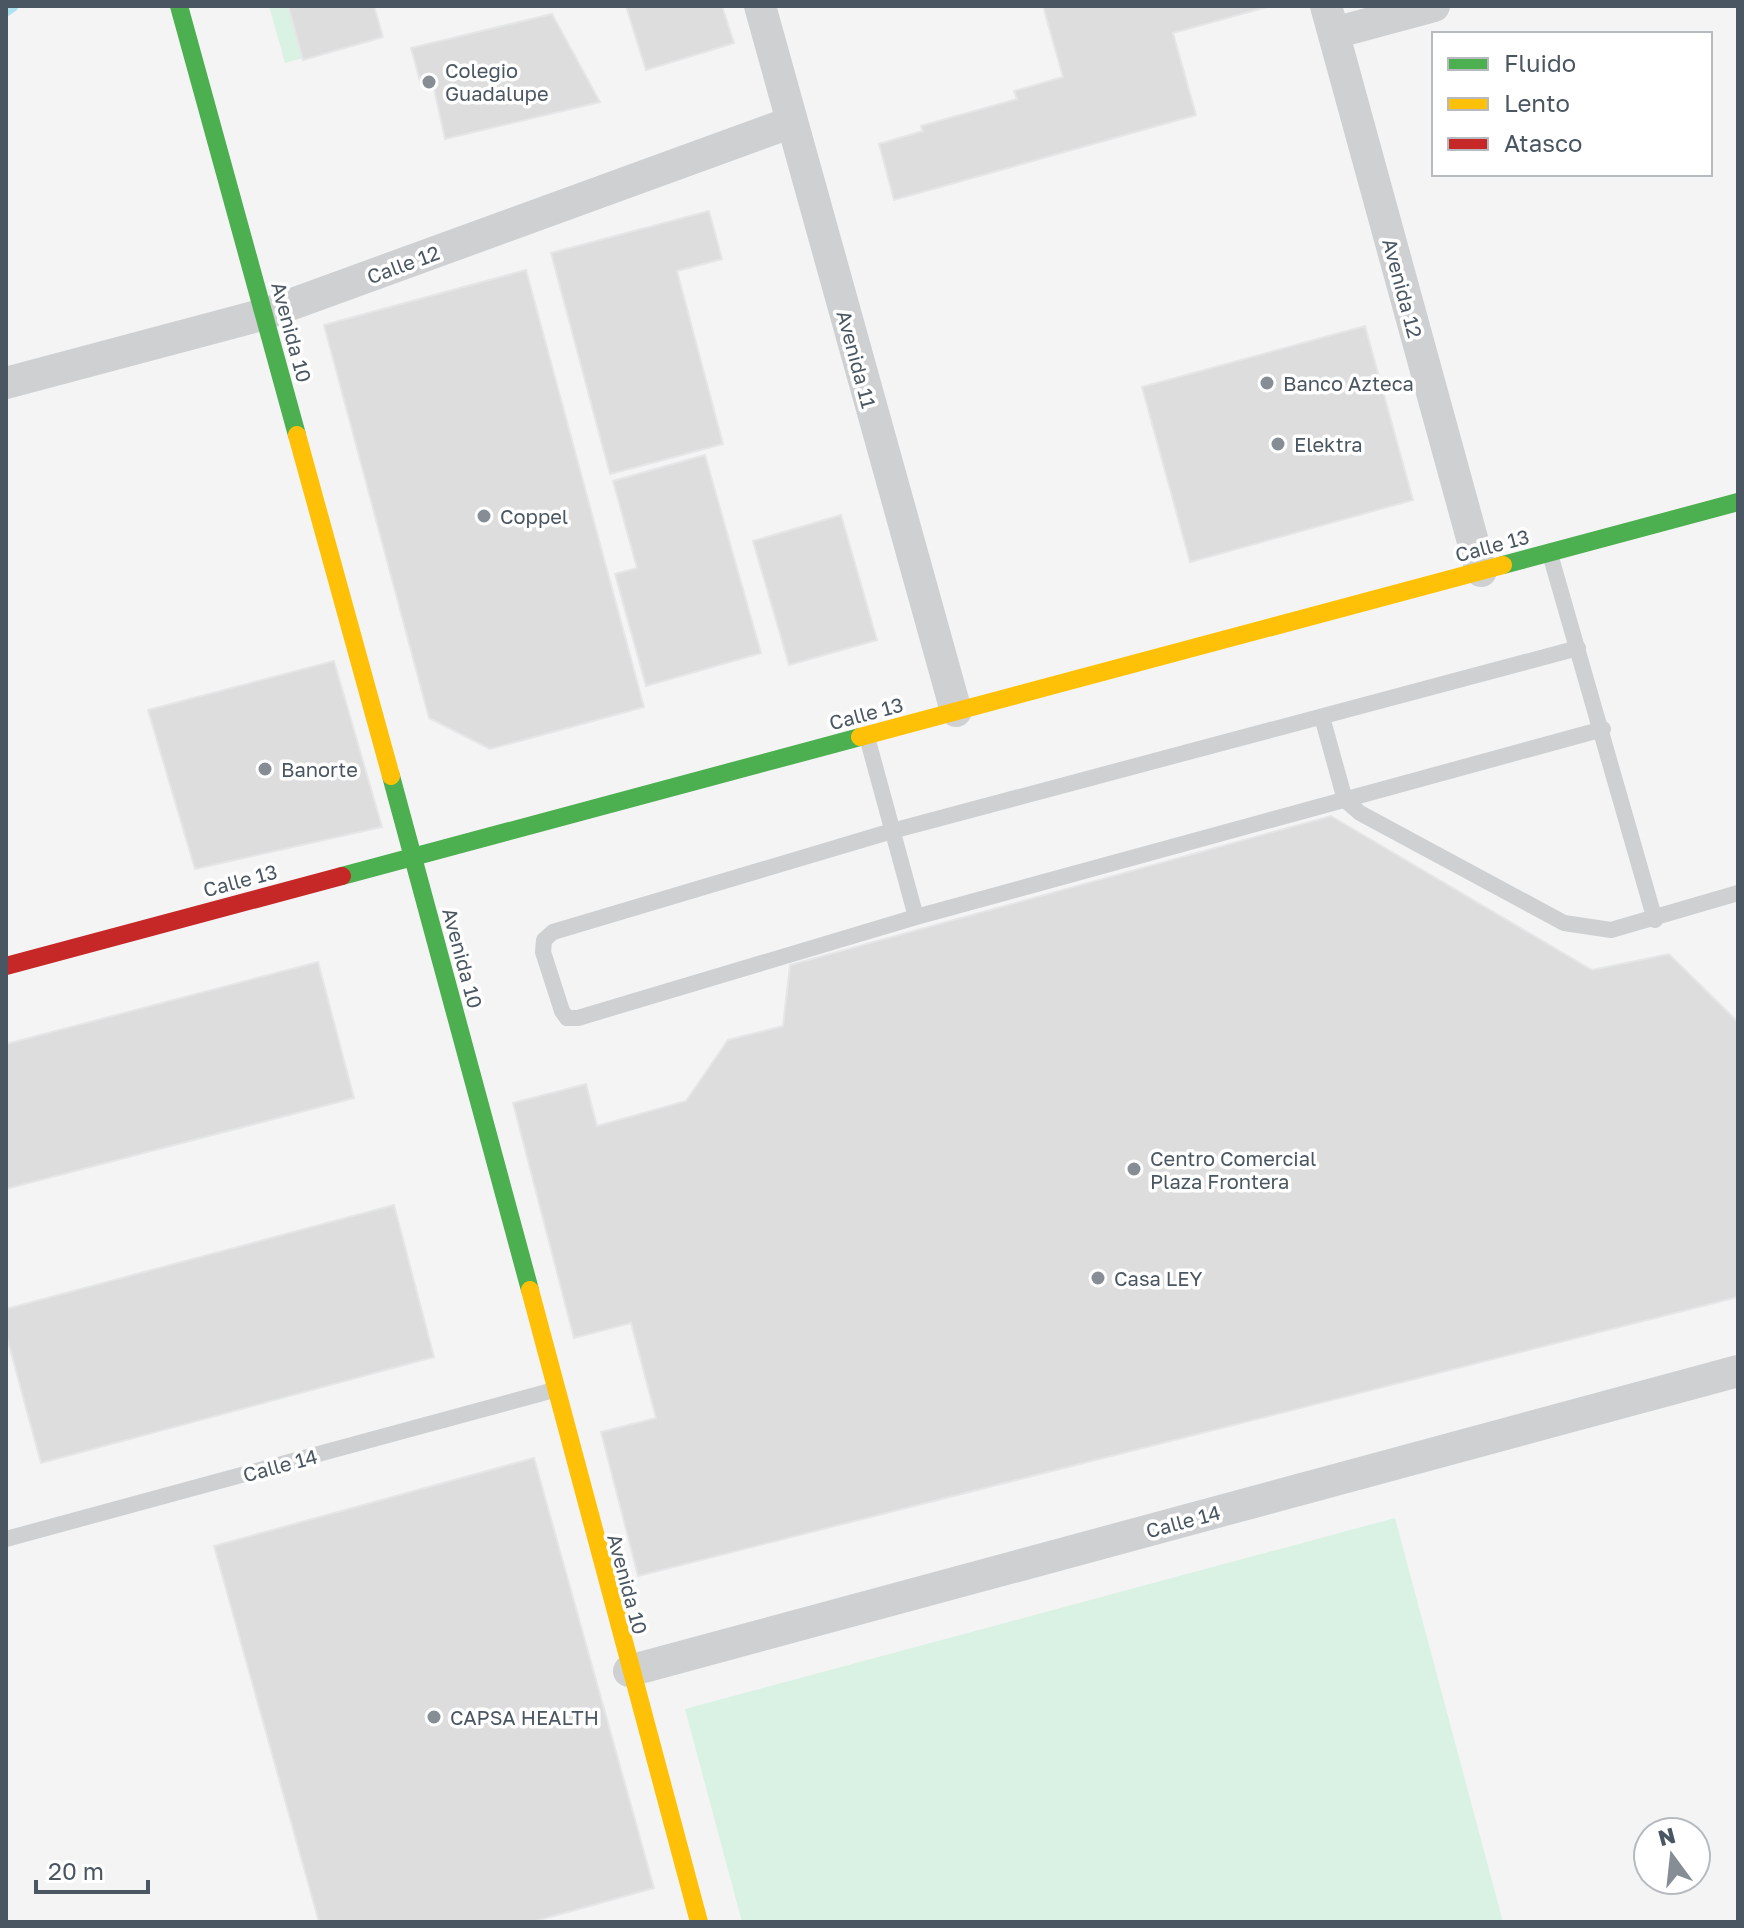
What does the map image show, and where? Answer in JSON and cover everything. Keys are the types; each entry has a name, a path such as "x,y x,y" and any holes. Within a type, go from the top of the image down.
{"main road":[{"name":"Avenida 10","path":"179,6 413,856 629,1671 699,1922"},
{"name":"Calle 13","path":"6,966 1738,502"}],"street":[{"name":"Avenida 11","path":"760,6 956,711"},
{"path":"1330,19 1434,6"},
{"name":"Avenida 12","path":"1330,19 1481,571"},
{"name":"Calle 12","path":"6,383 265,314 792,122"},
{"name":"Calle 14","path":"629,1671 1738,1371"}],"lane":[{"path":"1549,552 1603,729 1655,920"},
{"path":"1578,648 892,831 553,932 544,940 543,952 562,1011 567,1018 578,1018 916,917 1603,729"},
{"path":"1322,717 1345,800 1360,813 1564,923 1611,930 1655,920 1738,893"},
{"path":"867,735 916,917"},
{"name":"Calle 14","path":"6,1539 554,1390"}],"green space":[{"path":"269,6 363,6 372,39 285,63"},
{"path":"1395,1518 1503,1922 742,1922 685,1709"}],"building":[{"path":"288,6 374,6 383,37 303,60"},
{"path":"626,6 722,6 734,43 646,70"},
{"path":"1043,6 1267,7 1173,33 1196,115 894,200 879,144 923,131 921,126 1017,99 1014,91 1063,77"},
{"name":"Colegio Guadalupe","path":"552,14 600,102 445,139 433,84 421,85 411,48"},
{"path":"709,211 722,259 677,271 723,444 610,474 551,253"},
{"name":"Coppel","path":"526,270 644,707 490,749 429,718 324,325"},
{"name":"Elektra","path":"1365,326 1413,500 1190,562 1142,387"},
{"path":"705,455 761,653 646,686 615,574 637,568 613,481"},
{"path":"841,515 877,640 789,665 753,541"},
{"name":"Banorte","path":"334,661 382,827 195,869 148,710"},
{"name":"Centro Comercial Plaza Frontera","path":"1331,816 1592,970 1669,954 1738,1022 1738,1297 638,1576 601,1432 656,1418 631,1323 574,1338 513,1103 586,1084 597,1126 686,1101 728,1040 783,1026 790,965"},
{"path":"318,962 354,1098 6,1189 6,1044"},
{"path":"394,1205 434,1357 41,1463 6,1334 6,1309"},
{"name":"CAPSA HEALTH","path":"534,1458 654,1888 532,1922 319,1922 214,1546"}],"waterway":[{"path":"6,11 13,6"}],"traffic: fast":[{"path":"179,6 297,435"},
{"path":"1503,565 1738,502"},
{"path":"342,876 860,737"},
{"path":"391,776 530,1290"}],"traffic: slow":[{"path":"297,435 391,776"},
{"path":"860,737 1503,565"},
{"path":"530,1290 699,1922"}],"traffic: jam":[{"path":"6,966 342,876"}],"place":[{"name":"Colegio Guadalupe","path":"429,82"},
{"name":"Banco Azteca","path":"1267,383"},
{"name":"Elektra","path":"1278,444"},
{"name":"Coppel","path":"484,516"},
{"name":"Banorte","path":"265,769"},
{"name":"Centro Comercial Plaza Frontera","path":"1134,1169"},
{"name":"Casa LEY","path":"1098,1278"},
{"name":"CAPSA HEALTH","path":"434,1717"}]}
